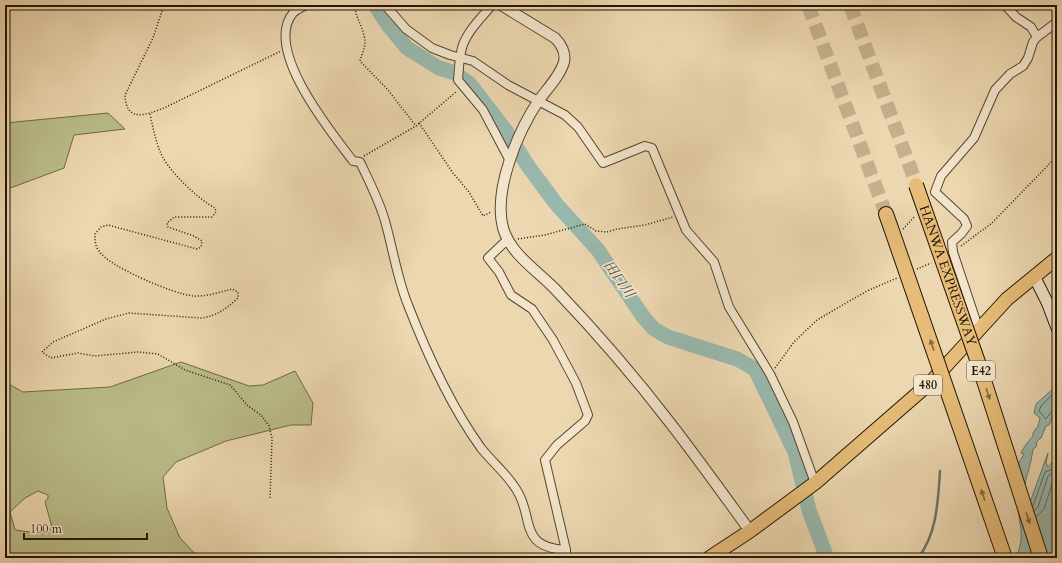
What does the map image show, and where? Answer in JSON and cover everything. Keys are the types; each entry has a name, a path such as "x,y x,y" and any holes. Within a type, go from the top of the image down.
{"highway":[{"name":"HANWA EXPRESSWAY","path":"914,180 979,365 1041,558"},
{"path":"886,214 1005,558"},
{"name":"480","path":"710,558 750,531 813,484 931,382 1007,299 1057,258"}],"main road":[{"path":"1034,276 1047,302 1057,328"}],"street":[{"path":"306,5 293,12 286,26 286,49 307,98 353,161 360,162 381,206 407,304 447,390 482,448 518,491 532,534 541,544 566,554"},
{"path":"385,5 406,29 423,43 460,61 473,61 508,85 564,115 578,127 603,163 650,146 686,230 714,262 730,307 770,374 793,422 813,484"},
{"path":"492,5 467,38 461,52 460,83 483,110 512,156"},
{"path":"501,5 552,35 561,45 564,62 521,130 512,156 501,211 508,241 531,267 559,293 643,388 672,424 750,531"},
{"path":"1005,5 1016,18 1031,27 1037,36"},
{"path":"979,330 953,252 952,242 962,234 967,226 964,219 935,192 941,176 974,138 995,90 1010,74 1023,66 1037,36 1057,22"},
{"path":"508,241 488,258 499,272 511,295 532,309 553,340 576,383 588,416 585,421 557,445 545,460 566,554"}],"path":[{"path":"164,5 153,38 125,96 125,102 129,111 134,114 140,116 150,114 286,49"},
{"path":"355,5 357,20 364,36 364,50 360,60 362,64 388,90 416,126"},
{"path":"353,161 416,126 460,83"},
{"path":"150,114 160,150 169,167 204,203 215,208 216,212 212,217 174,217 167,223 168,228 194,236 202,241 201,247 197,249 108,225 101,227 95,234 95,242 99,252 122,270 185,294 192,296 204,296 232,289 238,292 238,298 225,310 212,316 201,318 129,313 106,319 54,342 42,352 51,358 78,353 95,356 138,352 158,354 185,370 230,385 248,406 261,415 269,426 272,438 270,499"},
{"path":"419,123 452,172 469,192 483,216 501,211"},
{"path":"508,241 585,224 596,231 607,232 646,225 680,215"}],"green space":[{"path":"108,113 125,129 74,135 64,168 5,190 5,123"},
{"path":"181,362 249,386 263,385 295,371 313,403 311,425 291,425 226,441 176,462 163,477 167,508 180,538 199,558 5,558 5,382 23,392 110,387","holes":["38,491 48,495 45,502 52,527 43,534 15,530 10,512 25,498"]}],"water":[{"path":"1057,378 1057,413 1053,416 1049,425 1046,426 1041,438 1037,441 1036,447 1033,449 1025,487 1029,505 1048,453 1046,463 1048,467 1055,459 1055,453 1057,453 1057,550 1054,558 1017,558 1021,541 1021,530 1015,490 1015,469 1024,454 1021,453 1022,451 1038,426 1040,418 1034,413 1036,404 1054,388"}],"waterway":[{"name":"田口川","path":"375,5 388,25 407,48 439,68 455,73 470,84 506,131 528,166 557,205 598,250 644,318 654,329 668,337 737,359 755,369 795,452 809,510 827,558"},
{"path":"918,558 924,549 933,528 940,471"}],"tunnel":[{"path":"808,5 886,214"},
{"path":"850,5 913,175"}]}
